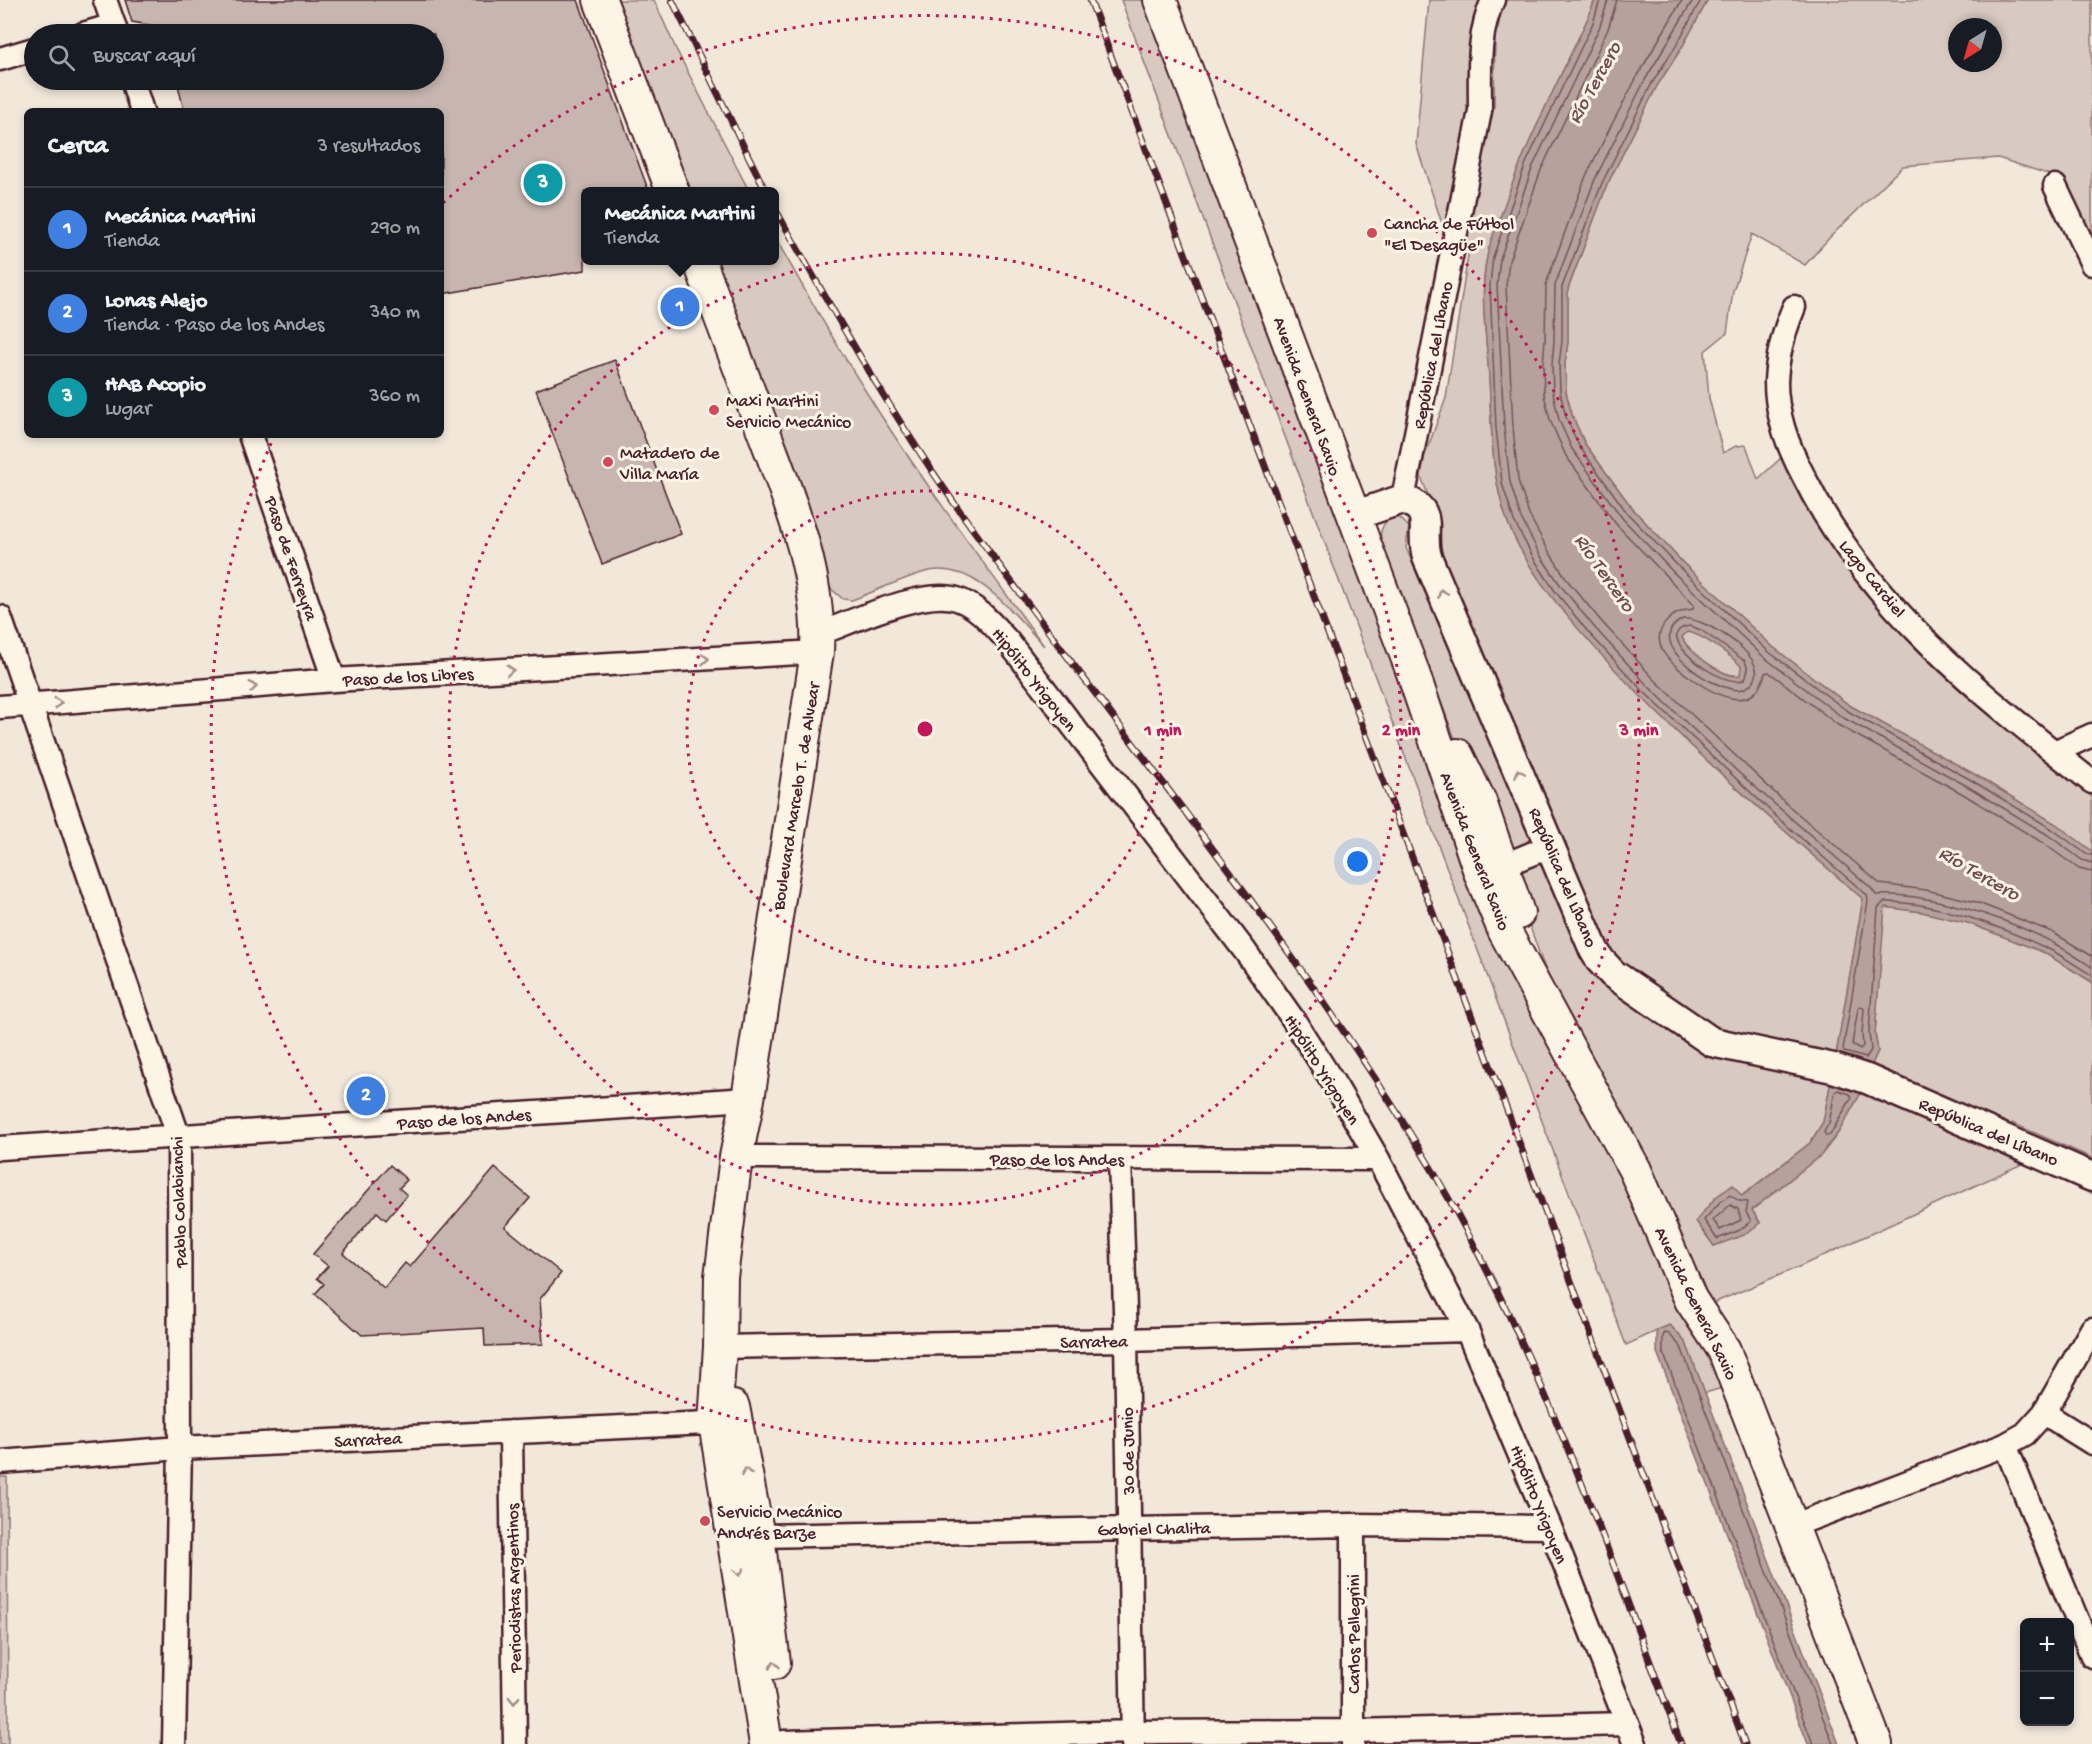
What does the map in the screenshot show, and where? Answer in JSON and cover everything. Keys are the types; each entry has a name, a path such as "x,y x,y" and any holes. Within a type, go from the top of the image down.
{"main road":[{"path":"600,0 671,187"},
{"name":"Avenida General Savio","path":"1160,0 1412,670 1480,802 1491,870 1535,959 1578,1063 1635,1170 1691,1300 1724,1350 1876,1744"},
{"name":"Boulevard Marcelo T. de Alvear","path":"701,265 799,530 818,611 818,643 748,1099 736,1157 721,1277 720,1347 726,1422 778,1743"},
{"name":"Boulevard Marcelo T. de Alvear","path":"726,1422 758,1536 778,1743"}],"street":[{"path":"105,0 114,24"},
{"name":"República del Líbano","path":"1493,0 1482,35 1479,62 1480,111 1403,499 1413,502 1424,514 1426,522 1423,544 1427,557 1599,960 1613,974 1712,1042 1833,1068 1867,1079 2092,1177"},
{"path":"0,59 24,52"},
{"path":"135,90 141,108"},
{"path":"2055,186 2092,264"},
{"name":"Lago Cardiel","path":"1794,307 1778,359 1776,383 1779,409 1786,438 1797,465 1825,517 1865,572 1913,627 1969,682 2092,782"},
{"name":"Paso de Ferreyra","path":"251,438 334,680"},
{"path":"1353,516 1403,499"},
{"name":"Hipólito Yrigoyen","path":"818,643 896,605 932,597 957,599 971,606 988,619 1006,640 1245,951 1317,1055 1377,1159 1467,1330 1550,1527 1631,1734"},
{"name":"Pablo Colabianchi","path":"0,617 186,1137 174,1744"},
{"name":"Paso de los Libres","path":"0,707 818,643"},
{"path":"53,730 186,1137"},
{"path":"2054,752 2092,735"},
{"path":"1491,870 1550,846"},
{"name":"Paso de los Andes","path":"0,1148 748,1099"},
{"name":"Paso de los Andes","path":"736,1157 1377,1159"},
{"name":"30 de Junio","path":"1120,1159 1126,1340 1133,1738"},
{"path":"1792,1526 2005,1445 2025,1434 2044,1413 2092,1329"},
{"name":"Sarratea","path":"720,1347 1126,1340 1467,1330"},
{"path":"2044,1413 2092,1443"},
{"name":"Sarratea","path":"0,1462 180,1448 726,1422"},
{"name":"Periodistas Argentinos","path":"511,1432 515,1744"},
{"path":"2005,1445 2092,1656"},
{"name":"Gabriel Chalita","path":"758,1536 1353,1525 1550,1527"},
{"name":"Carlos Pellegrini","path":"1353,1525 1353,1737"},
{"path":"778,1743 1631,1734"}],"shaded area":[{"path":"610,0 654,0 676,49 747,187 682,187"},
{"path":"1121,0 1148,0 1339,521 1398,673 1607,1146 1703,1337 1722,1388 1705,1393 1686,1343 1670,1325 1626,1345"},
{"path":"1429,0 1484,0 1471,121 1449,245 1416,144"},
{"path":"1503,0 1595,0 1523,160 1494,232 1487,257 1484,318 1493,451 1502,505 1517,542 1538,578 1592,644 1667,722 1763,812 1863,899 1836,1055 1718,1031 1626,969 1606,945 1439,547 1439,524 1420,474 1446,398 1469,249 1462,240 1494,107 1495,32 1498,29"},
{"path":"1708,0 2092,0 2092,240 2063,179 1998,158 1903,166 1831,236 1805,265 1752,234 1733,291 1727,333 1705,351 1709,398 1723,453 1736,446 1746,445 1758,479 1781,458 1808,509 1841,557 1916,645 2002,724 2092,797 2092,851 2056,824 1974,774 1849,705 1773,647 1683,563 1633,509 1585,444 1572,415 1566,392 1568,289 1607,185 1657,86"},
{"path":"779,244 839,348 899,443 1044,646 992,593 977,582 960,574 943,570 925,572 852,600 843,599 829,587 810,526 712,265 779,265"},
{"path":"1391,517 1400,518 1409,527 1406,548 1531,836 1526,844 1509,850 1458,746 1382,551 1381,532 1384,524"},
{"path":"1687,632 1708,640 1730,656 1742,666 1740,675 1717,669 1698,656 1682,637"},
{"path":"1536,862 1542,867 1583,956 1710,1056 1831,1081 1823,1122 1810,1143 1741,1196 1733,1185 1716,1197 1696,1221 1714,1246 1760,1222 1752,1210 1822,1154 1838,1133 1862,1091 2022,1164 1801,1266 1711,1304 1659,1199 1587,1065 1542,961 1514,881 1514,871"},
{"path":"1884,907 1922,912 1968,923 2043,952 2092,982 2092,1158 2012,1123 2008,1128 1871,1066 1878,1051 1875,1034"},
{"path":"0,1477 7,1477 8,1744 0,1744"}],"water":[{"name":"Río Tercero","path":"1595,0 1708,0 1657,86 1607,185 1568,289 1566,392 1572,415 1585,444 1633,509 1683,563 1773,647 1849,705 1974,774 2056,824 2092,851 2092,982 2043,952 1968,923 1922,912 1885,907 1875,1034 1878,1051 1871,1066 1836,1055 1863,899 1731,782 1635,691 1550,595 1517,542 1502,505 1495,469 1484,318 1485,272 1491,240 1520,163","holes":["1687,632 1716,646 1736,661 1741,666 1740,675 1717,669 1691,650 1682,637"]},
{"path":"1831,1081 1862,1091 1838,1133 1822,1154 1752,1210 1760,1223 1744,1235 1714,1246 1696,1221 1716,1197 1733,1185 1742,1196 1810,1143 1823,1122"},
{"path":"1670,1325 1686,1343 1839,1744 1808,1744 1657,1352 1657,1330"}],"building":[{"path":"125,0 578,0 647,187 581,187 581,265 585,265 585,270 444,294 444,108 183,108 179,90 444,90 444,24 144,24 132,22"},
{"name":"Matadero de Villa María","path":"615,360 681,534 602,564 536,390"},
{"path":"390,1165 407,1180 399,1188 407,1195 386,1220 377,1212 343,1253 384,1288 405,1263 410,1267 495,1168 530,1198 505,1227 561,1273 540,1299 543,1344 485,1346 484,1328 362,1335 315,1294 324,1284 317,1278 328,1266 313,1254"}],"railway":[{"path":"672,0 764,187"},
{"path":"1090,0 1745,1744"},
{"path":"779,216 862,359 932,471 1015,586 1251,900 1363,1060 1416,1143 1457,1214 1530,1361 1593,1513 1681,1744"}],"place":[{"name":"HAB Acopio","path":"543,183"},
{"name":"Cancha de Fútbol \"El Desagüe\"","path":"1372,233"},
{"name":"Mecánica Martini","path":"680,307"},
{"name":"Maxi Martini Servicio Mecánico","path":"714,410"},
{"name":"Matadero de Villa María","path":"608,462"},
{"name":"Lonas Alejo","path":"366,1096"},
{"name":"Servicio Mecánico Andrés Barze","path":"705,1521"}]}
